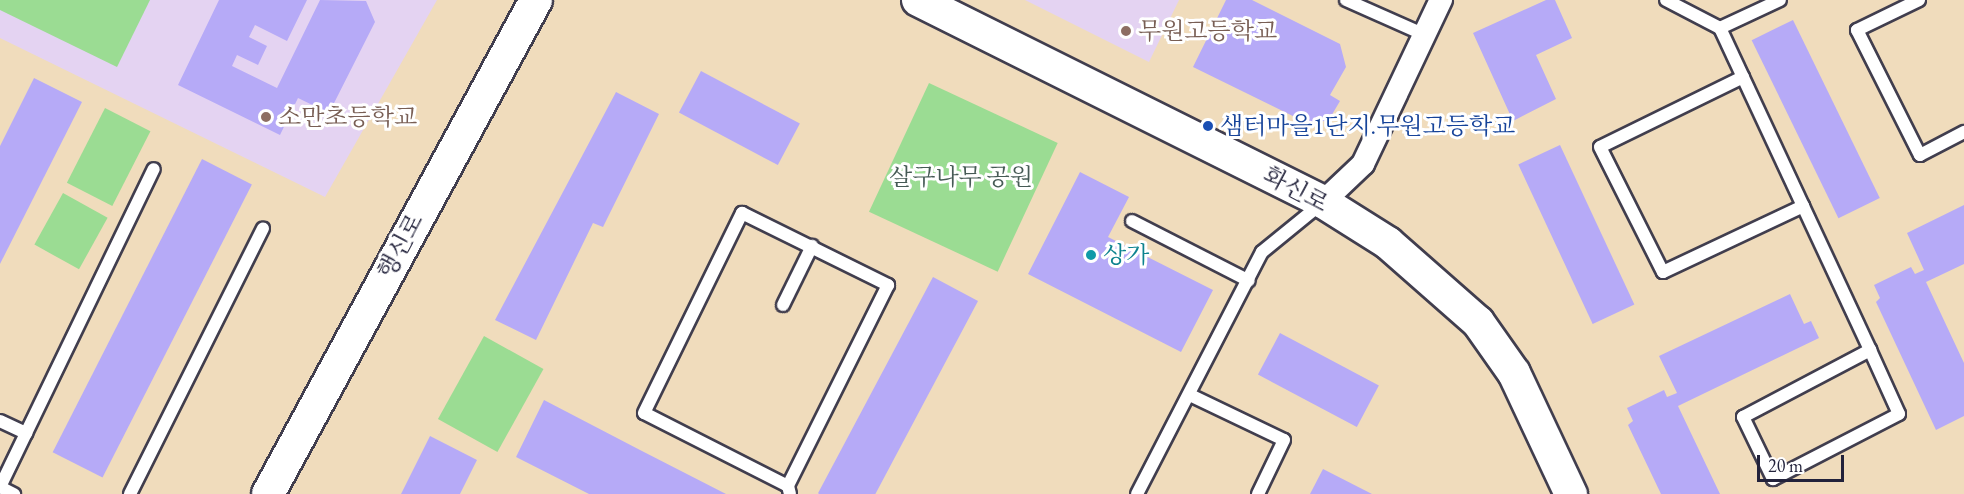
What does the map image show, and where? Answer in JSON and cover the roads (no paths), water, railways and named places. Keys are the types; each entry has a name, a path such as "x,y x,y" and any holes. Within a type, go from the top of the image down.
{"main road":[{"name":"행신로","path":"268,494 536,0"},
{"name":"화신로","path":"918,0 1323,202 1388,243 1478,322 1514,373 1572,494"}],"street":[{"path":"1323,202 1363,164 1441,0"}],"lane":[{"path":"1346,0 1425,35"},
{"path":"1666,0 1720,28 1870,350 1899,414 1773,479 1743,417 1870,350"},
{"path":"1720,28 1780,0"},
{"path":"1919,0 1857,30 1920,154 1964,132"},
{"path":"1743,77 1600,147 1663,272 1803,206"},
{"path":"14,494 0,487 154,169"},
{"path":"1137,494 1190,396 1262,252 1323,202"},
{"path":"742,213 888,285 789,490 644,413 742,213"},
{"path":"1132,221 1249,281"},
{"path":"130,494 263,228"},
{"path":"783,305 812,246"},
{"path":"1190,396 1284,440 1258,494"},
{"path":"0,421 26,434"}],"place":[{"name":"무원고등학교","path":"1126,31"},
{"name":"소만초등학교","path":"266,117"},
{"name":"샘터마을1단지.무원고등학교","path":"1208,126"},
{"name":"상가","path":"1091,255"}],"park label":[{"name":"살구나무 공원","path":"961,177"}]}
